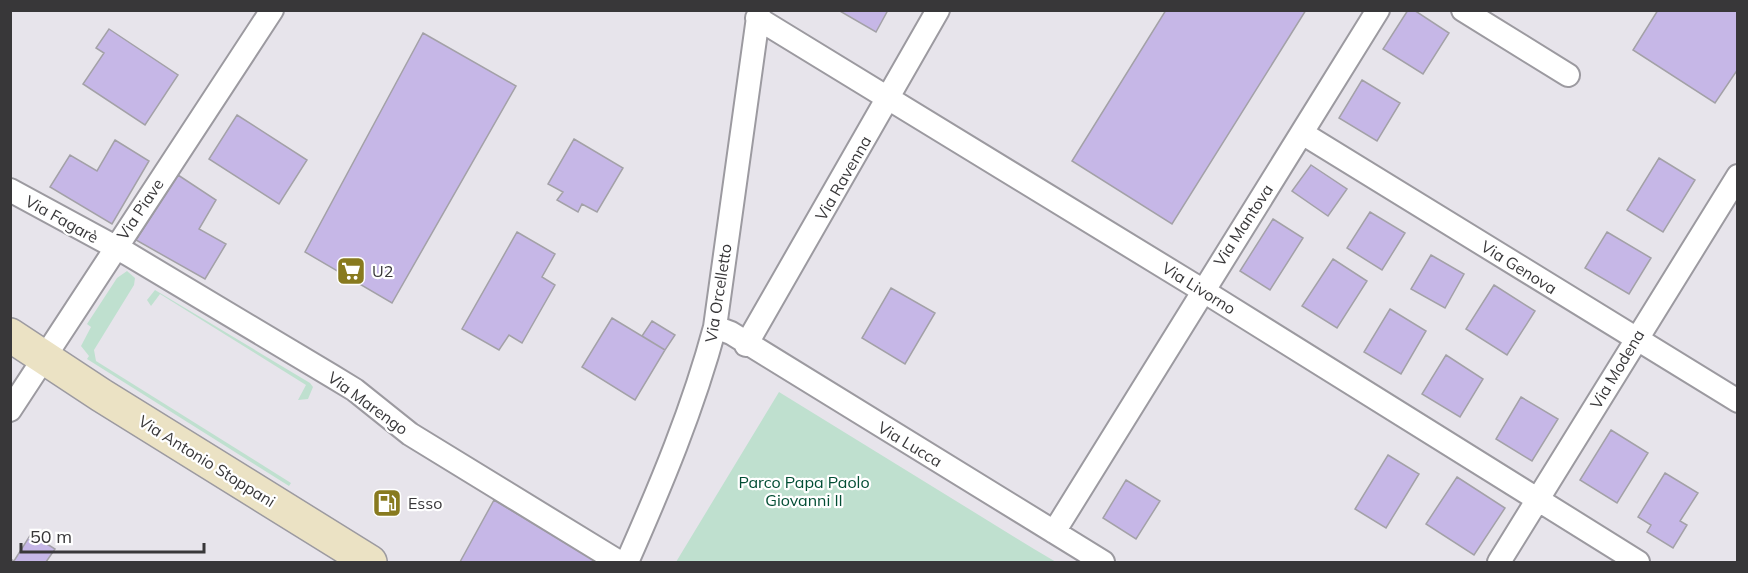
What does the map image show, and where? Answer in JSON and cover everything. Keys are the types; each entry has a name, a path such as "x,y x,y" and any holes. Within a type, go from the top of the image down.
{"street":[{"name":"Via Piave","path":"10,410 272,10"},
{"name":"Via Ravenna","path":"746,345 938,10"},
{"name":"Via Mantova","path":"1054,532 1202,290 1378,10"},
{"path":"1463,10 1568,75"},
{"name":"Via Livorno","path":"758,14 889,98 1638,562"},
{"name":"Via Orcelletto","path":"627,562 675,453 702,376 715,327 758,14"},
{"name":"Via Genova","path":"1302,133 1737,401"},
{"name":"Via Modena","path":"1499,562 1737,176"},
{"name":"Via Fagarè","path":"10,190 115,247"},
{"name":"Via Marengo","path":"115,247 355,390 410,434 619,562"},
{"name":"Via Lucca","path":"715,327 731,333 746,345 1103,562"},
{"name":"Via Antonio Stoppani","path":"10,335 370,562"}],"green space":[{"path":"127,271 135,278 134,285 94,350 96,361 291,483 289,486 87,359 89,356 81,346 91,327 87,324 117,278"},
{"path":"155,290 310,383 313,387 308,399 298,400 306,385 160,294 151,306 147,300"},
{"name":"Parco Papa Paolo Giovanni II","path":"779,392 1034,549 1056,562 676,562"}],"building":[{"path":"838,10 888,10 876,32"},
{"path":"1166,10 1306,10 1172,224 1072,161"},
{"path":"1408,10 1414,10 1449,33 1423,74 1383,49"},
{"path":"1658,10 1738,10 1738,69 1715,103 1633,50"},
{"path":"109,29 178,75 145,125 83,84 104,53 96,48"},
{"path":"423,33 516,86 392,303 305,252"},
{"path":"1362,80 1400,103 1377,141 1339,118"},
{"path":"237,115 307,160 279,204 209,159"},
{"path":"574,139 623,168 597,212 582,204 578,212 557,200 563,192 548,184"},
{"path":"115,140 149,161 112,224 50,187 70,155 97,171"},
{"path":"1659,158 1695,180 1663,232 1627,210"},
{"path":"1311,165 1347,189 1328,216 1292,191"},
{"path":"178,175 216,200 199,229 226,244 205,279 136,240"},
{"path":"1370,212 1405,233 1382,270 1347,248"},
{"path":"1273,219 1303,238 1270,290 1240,271"},
{"path":"517,232 555,254 542,277 555,285 522,343 509,335 499,350 462,329"},
{"path":"1607,232 1651,258 1629,294 1585,268"},
{"path":"1431,255 1464,274 1445,308 1411,289"},
{"path":"1333,259 1367,281 1337,328 1302,306"},
{"path":"1494,285 1535,311 1507,355 1466,329"},
{"path":"891,288 935,313 905,364 862,338"},
{"path":"1390,309 1426,331 1401,374 1364,352"},
{"path":"612,318 665,350 635,400 582,367"},
{"path":"652,321 675,335 665,350 642,336"},
{"path":"1446,355 1483,379 1460,417 1422,394"},
{"path":"1521,397 1558,419 1532,461 1496,439"},
{"path":"1611,430 1648,453 1617,503 1580,480"},
{"path":"1388,455 1419,474 1386,528 1355,509"},
{"path":"1665,473 1698,493 1680,521 1687,525 1673,548 1647,532 1651,525 1638,517"},
{"path":"1457,477 1505,508 1474,555 1426,524"},
{"path":"1126,480 1160,501 1136,539 1103,518"},
{"path":"494,500 597,562 460,562"},
{"path":"31,534 55,549 46,562 10,562 10,559 14,561"}],"place":[{"name":"U2","path":"351,271"},
{"name":"Esso","path":"387,503"}]}
